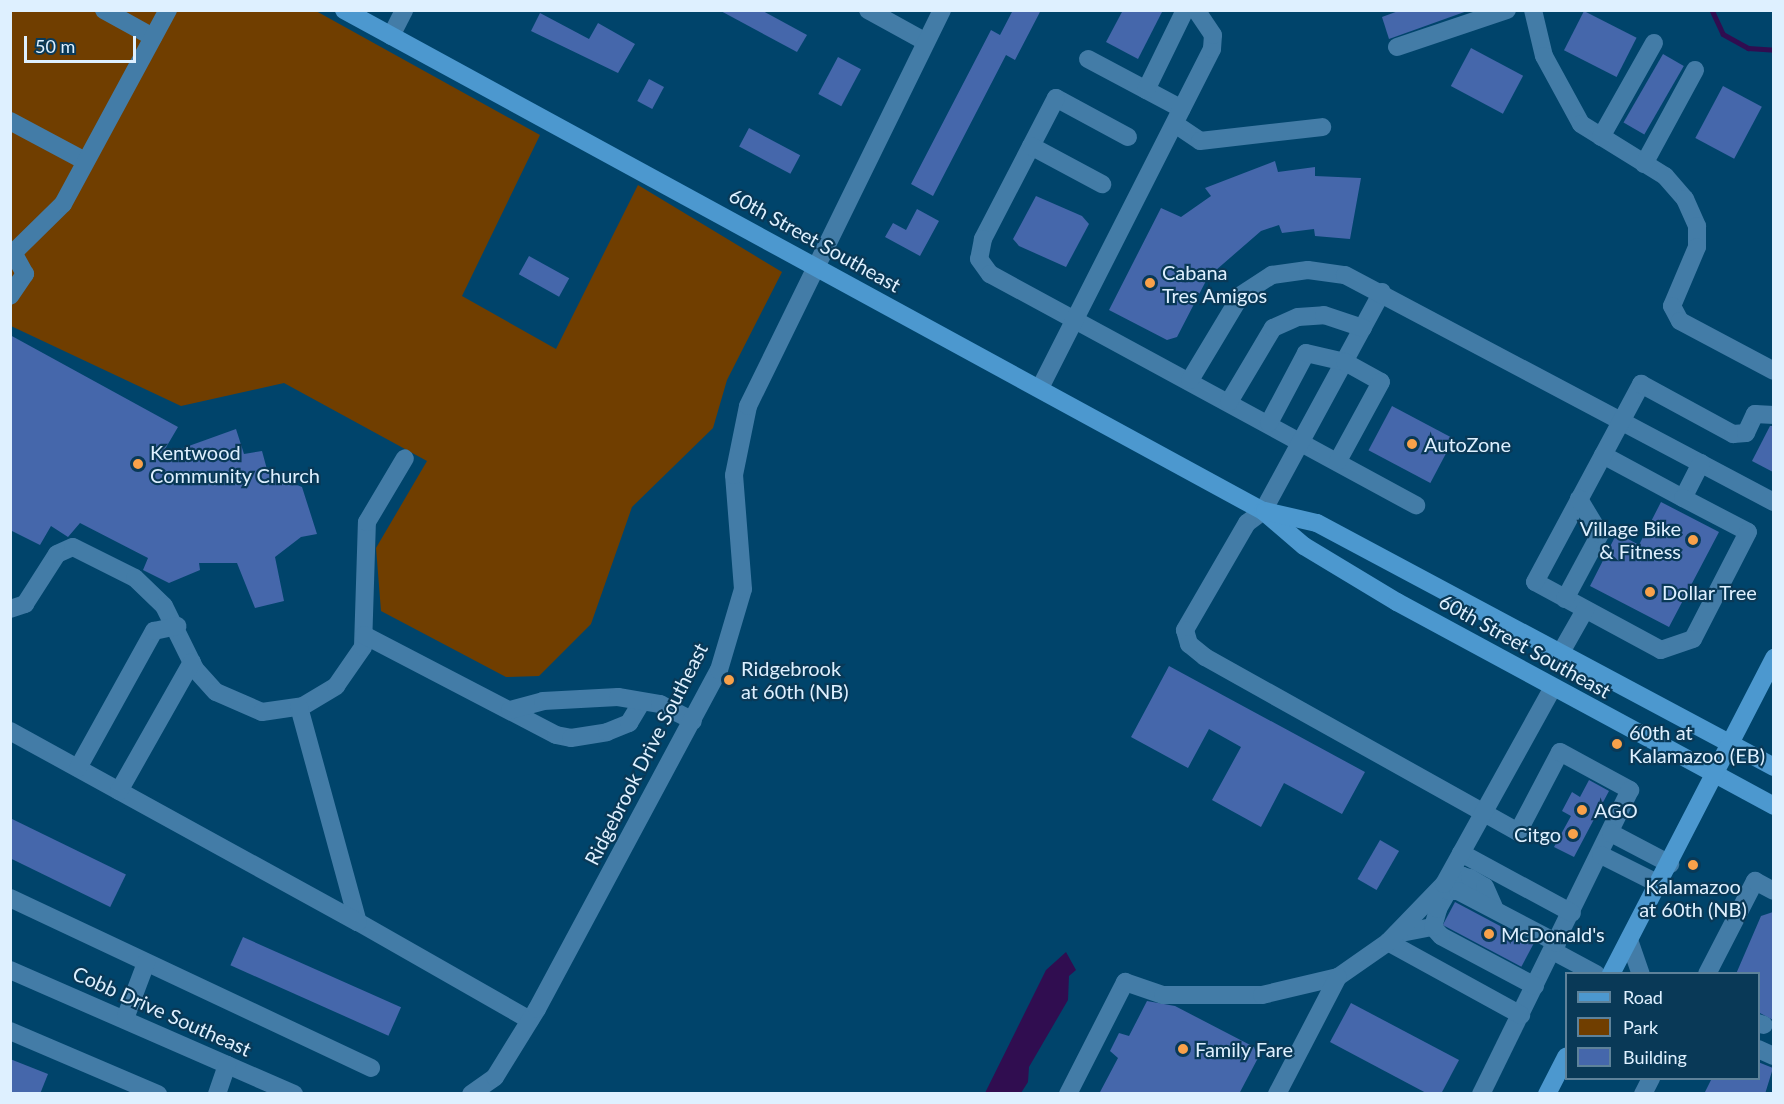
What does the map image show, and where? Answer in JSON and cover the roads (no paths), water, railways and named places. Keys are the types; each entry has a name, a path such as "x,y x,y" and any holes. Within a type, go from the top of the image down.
{"main road":[{"name":"60th Street Southeast","path":"344,10 1263,511 1304,546 1466,639 1773,806"},
{"name":"60th Street Southeast","path":"1263,511 1317,523 1773,767"},
{"path":"1466,639 1485,625 1507,625"},
{"path":"1612,972 1716,775 1773,658"},
{"path":"1547,1094 1565,1060"}],"street":[{"path":"104,10 153,37"},
{"path":"10,296 26,274 12,255 63,204 168,10"},
{"path":"391,36 404,10"},
{"path":"868,10 926,42"},
{"name":"Ridgebrook Drive Southeast","path":"484,1091 531,1020 719,670 743,589 734,475 737,445 759,374 942,10"},
{"path":"1146,90 1185,10"},
{"path":"1040,388 1212,49 1213,35 1196,10"},
{"path":"1397,47 1507,10"},
{"path":"1533,10 1544,56 1563,97 1581,124 1644,164 1685,199 1697,226 1697,248 1672,306 1680,321 1773,371"},
{"path":"1601,137 1654,43"},
{"path":"1088,59 1146,90 1179,116 1200,141 1322,127"},
{"path":"1644,164 1695,70"},
{"path":"1128,137 1056,98 983,238 978,259 990,274 1190,380 1416,505"},
{"path":"10,121 85,161"},
{"path":"1031,146 1102,184"},
{"path":"1190,380 1241,295 1272,275 1308,270 1336,274 1382,292 1773,502"},
{"path":"1382,292 1263,511 1247,524 1185,630 1189,645 1518,832 1560,752 1630,790 1572,913 1481,1094"},
{"path":"1229,402 1273,328 1298,316 1324,315 1363,328"},
{"path":"1269,423 1306,353 1345,362 1381,382 1338,461"},
{"path":"1603,455 1748,532 1693,639 1661,650 1534,582 1641,384 1733,434 1746,433 1755,414 1773,415"},
{"path":"10,609 25,603 57,554 73,547 135,578 177,626 192,662 216,692 262,712 299,707 336,686 353,666 364,635 367,522 405,458"},
{"path":"1683,498 1701,463"},
{"path":"1565,599 1600,534 1579,499"},
{"path":"1560,654 1585,610"},
{"path":"78,768 154,631 177,626"},
{"path":"364,635 510,710 571,738 629,723 641,703"},
{"path":"119,791 192,662"},
{"path":"1068,1094 1125,982 1163,995 1262,995 1338,977 1392,938 1444,884 1553,687"},
{"path":"510,710 543,700 618,697 641,703 660,704 693,721"},
{"path":"299,707 358,922"},
{"path":"10,731 531,1020"},
{"path":"1611,833 1670,864"},
{"path":"1461,853 1572,913"},
{"path":"1600,855 1659,884"},
{"path":"1708,972 1755,881 1773,891"},
{"path":"1433,927 1448,891 1494,907 1593,972"},
{"path":"10,898 371,1068"},
{"path":"1392,938 1433,927 1535,986"},
{"path":"1392,938 1521,1015"},
{"path":"1629,940 1640,972"},
{"path":"126,1016 146,963"},
{"name":"Cobb Drive Southeast","path":"10,970 126,1016 227,1065 294,1094"},
{"path":"1277,1094 1338,977"},
{"path":"10,1031 158,1094"},
{"path":"217,1094 227,1065"},
{"path":"1643,1094 1650,1080"}],"waterway":[{"path":"1712,10 1723,34 1748,48 1774,50"}],"place":[{"name":"Cabana Tres Amigos","path":"1150,283"},
{"name":"AutoZone","path":"1412,444"},
{"name":"Kentwood Community Church","path":"138,464"},
{"name":"Village Bike & Fitness","path":"1693,540"},
{"name":"Dollar Tree","path":"1650,592"},
{"name":"Ridgebrook at 60th (NB)","path":"729,680"},
{"name":"60th at Kalamazoo (EB)","path":"1617,744"},
{"name":"AGO","path":"1582,810"},
{"name":"Citgo","path":"1573,834"},
{"name":"Kalamazoo at 60th (NB)","path":"1693,865"},
{"name":"McDonald's","path":"1489,934"},
{"name":"Family Fare","path":"1183,1049"}]}
